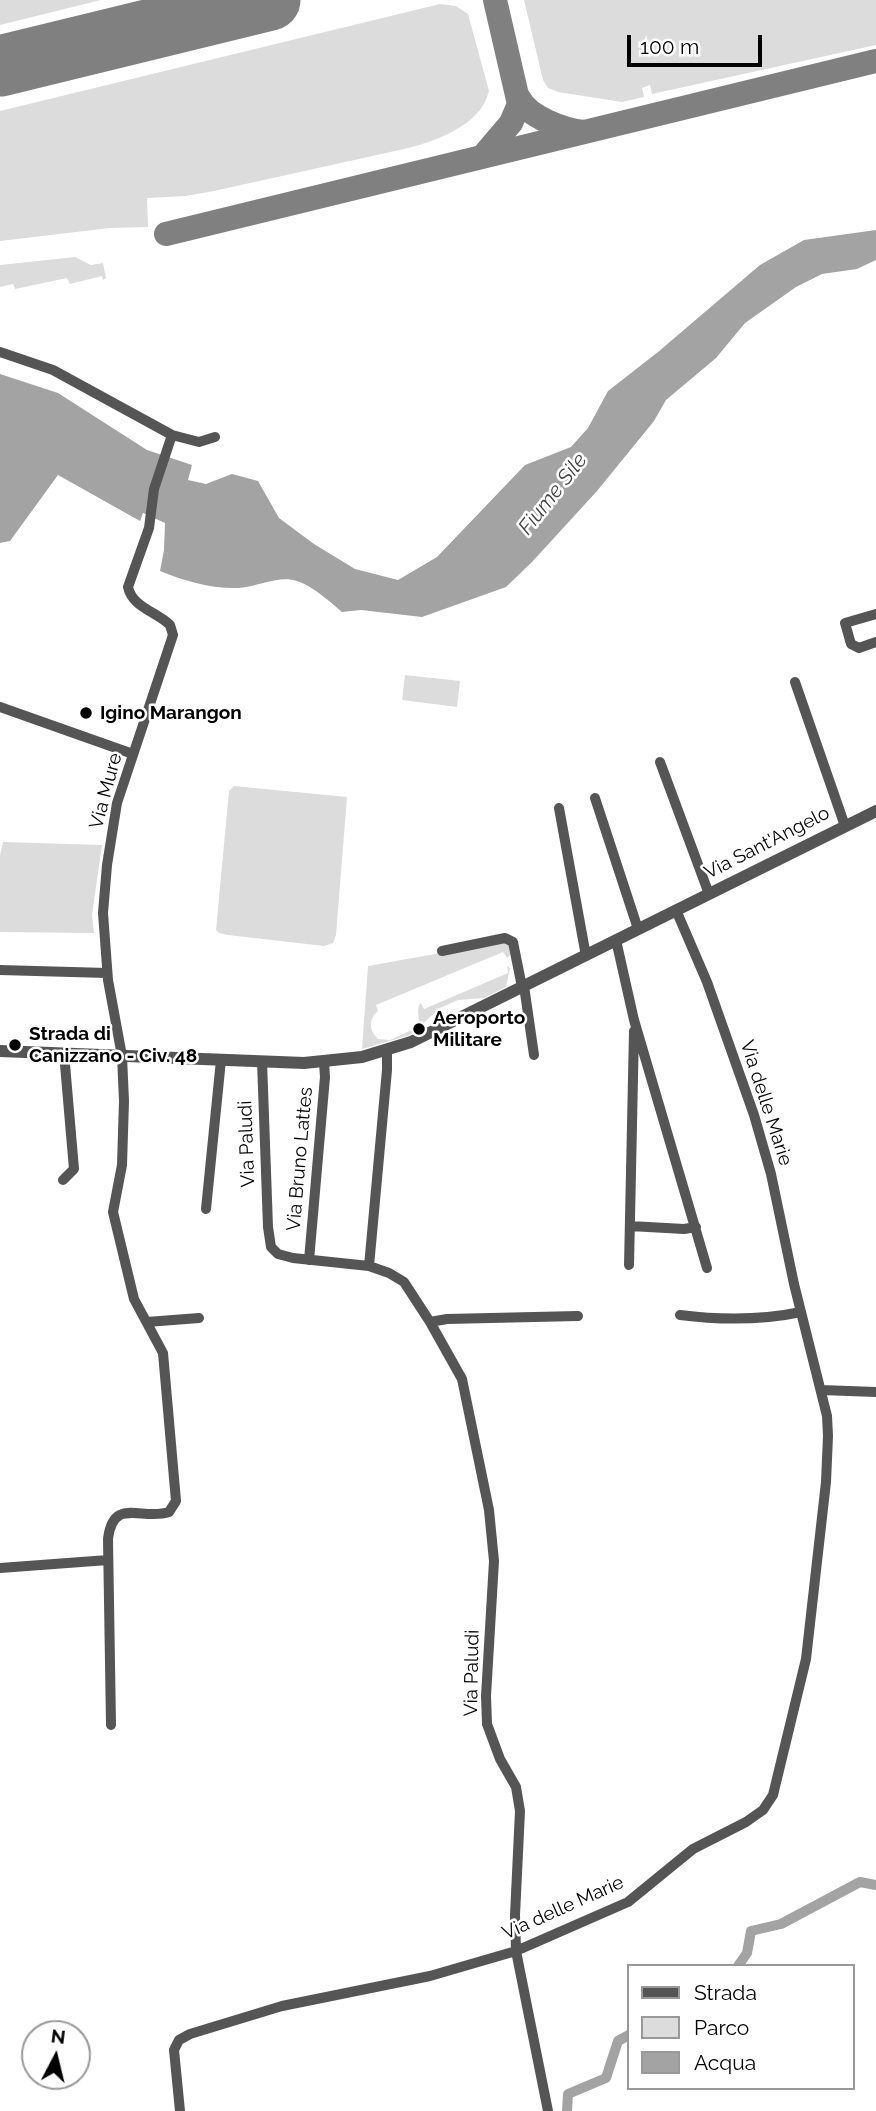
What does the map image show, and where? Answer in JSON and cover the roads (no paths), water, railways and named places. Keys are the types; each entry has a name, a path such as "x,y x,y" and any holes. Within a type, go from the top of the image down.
{"street":[{"path":"0,352 53,369 172,435 199,442 215,437"},
{"name":"Via Mure","path":"108,1560 109,1531 116,1517 124,1513 164,1514 173,1509 176,1501 163,1353 134,1300 113,1212 122,1165 124,1101 122,1056 107,973 103,920 105,882 117,803 173,631 167,622 139,604 129,591 130,579 150,522 153,493 172,435"},
{"path":"876,614 845,623 851,644 859,648 876,642"},
{"path":"795,682 845,826"},
{"path":"0,707 133,754"},
{"path":"660,762 709,894"},
{"path":"595,798 638,929"},
{"path":"559,808 586,956"},
{"name":"Via Sant'Angelo","path":"0,1051 324,1062 387,1051 417,1039 876,811"},
{"name":"Via delle Marie","path":"180,2111 174,2050 179,2040 190,2034 282,2006 430,1976 516,1951 628,1902 693,1849 746,1822 770,1803 806,1659 821,1530 828,1436 821,1390 771,1174 754,1115 707,982 676,910"},
{"path":"442,951 511,940 524,986 534,1055"},
{"path":"616,940 634,1020 707,1268"},
{"path":"0,970 107,973"},
{"path":"629,1265 634,1020"},
{"path":"369,1266 387,1051"},
{"path":"62,1180 74,1169 64,1054"},
{"path":"206,1209 221,1060"},
{"name":"Via Paludi","path":"262,1061 270,1242 278,1254 369,1266 404,1282 462,1379 489,1510 494,1561 486,1696 487,1724 499,1759 516,1787 520,1811 516,1951 548,2111"},
{"name":"Via Bruno Lattes","path":"309,1260 325,1077 324,1062"},
{"path":"631,1226 696,1227"},
{"path":"680,1315 699,1318 779,1317 802,1312"},
{"path":"430,1322 447,1319 578,1316"},
{"path":"147,1322 199,1318"},
{"path":"821,1390 876,1392"},
{"path":"0,1568 108,1560 111,1725"}],"water":[{"name":"Fiume Sile","path":"876,230 876,260 857,269 822,274 796,287 745,323 716,358 666,400 654,421 597,491 506,587 422,617 361,610 342,612 297,581 275,580 239,588 198,584 160,571 165,523 143,513 140,521 58,475 10,541 0,543 0,374 58,393 147,450 192,465 188,480 206,484 232,474 258,481 279,518 314,544 355,569 398,580 437,557 525,465 571,447 588,428 608,391 760,265 804,240"}],"waterway":[{"path":"739,1964 747,1953 751,1931 781,1924 860,1882 876,1885"},
{"path":"567,2111 568,2094 606,2078 618,2041 628,2036"}],"place":[{"name":"Igino Marangon","path":"86,713"},
{"name":"Aeroporto Militare","path":"419,1029"},
{"name":"Strada di Canizzano - Civ. 48","path":"15,1045"}]}
